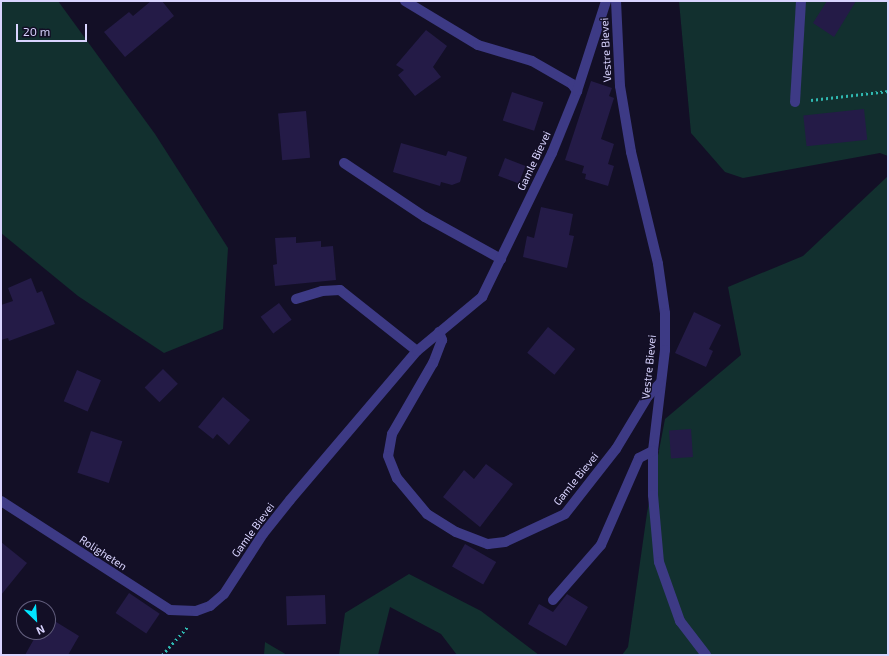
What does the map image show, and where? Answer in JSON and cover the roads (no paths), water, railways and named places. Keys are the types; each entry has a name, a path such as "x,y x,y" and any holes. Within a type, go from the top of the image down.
{"street":[{"path":"405,1 478,45 532,61 572,84 577,91"},
{"name":"Gamle Bievei","path":"196,610 210,606 224,594 263,534 290,500 417,351 482,297 552,153 577,91 606,1"},
{"name":"Vestre Bievei","path":"616,1 620,86 631,152 658,264 665,313 665,350 653,451 653,495 658,562 680,622 706,655"},
{"path":"795,102 801,1"},
{"path":"344,162 425,217 501,259"},
{"path":"296,299 322,291 340,290 417,351"},
{"name":"Gamle Bievei","path":"439,332 442,340 433,363 392,434 388,456 397,478 427,514 456,532 488,544 505,542 565,514 616,449 648,396 660,383"},
{"path":"553,600 601,545 639,458 653,451"},
{"name":"Roligheten","path":"1,501 170,610 196,610"}]}
